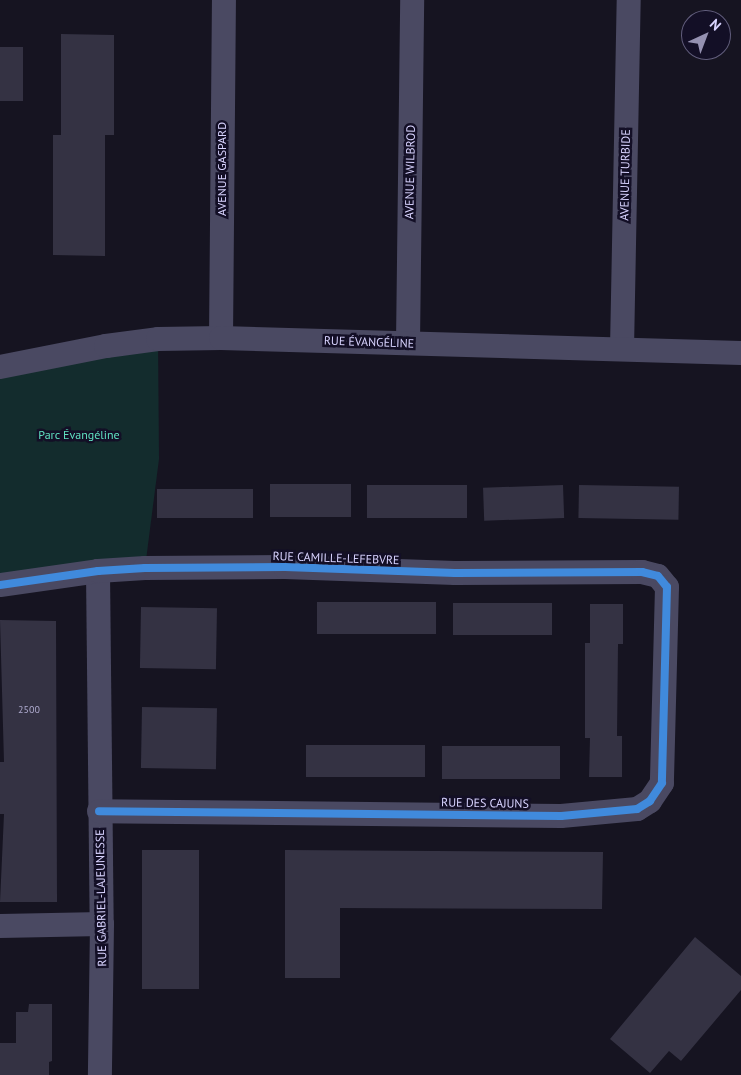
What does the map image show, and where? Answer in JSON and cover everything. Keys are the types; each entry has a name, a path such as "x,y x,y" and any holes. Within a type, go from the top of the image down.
{"street":[{"name":"AVENUE GASPARD","path":"221,338 224,0"},
{"name":"AVENUE WILBROD","path":"408,343 412,0"},
{"name":"AVENUE TURBIDE","path":"622,349 629,0"},
{"name":"RUE ÉVANGÉLINE","path":"0,367 106,346 149,340 221,338 741,352"},
{"name":"RUE CAMILLE-LEFEBVRE","path":"0,585 98,571 145,568 285,567 455,573 642,572 658,576 667,587"},
{"name":"RUE GABRIEL-LAJEUNESSE","path":"98,571 102,924 100,1075"},
{"name":"RUE DES CAJUNS","path":"100,811 560,816 637,810 650,801 662,783 667,587"},
{"path":"0,926 102,924"}],"green space":[{"name":"Parc Évangéline","path":"158,339 159,459 145,568 0,585 0,367"}],"building":[{"path":"61,34 114,35 114,135 105,135 105,256 53,255 53,135 61,135"},
{"path":"0,47 23,47 23,101 0,101"},
{"path":"270,484 351,484 351,517 270,517"},
{"path":"367,485 467,485 467,518 367,518"},
{"path":"563,485 564,518 484,521 483,488"},
{"path":"579,485 679,487 678,520 578,518"},
{"path":"157,489 253,489 253,518 157,518"},
{"path":"317,602 436,602 436,634 317,634"},
{"path":"453,603 552,603 552,635 453,635"},
{"path":"590,604 623,604 623,644 618,644 617,736 622,736 622,777 589,777 590,738 585,738 585,643 590,643"},
{"path":"141,607 217,608 216,669 140,668"},
{"path":"0,620 56,621 57,902 0,902 4,814 0,814 0,762 4,762"},
{"path":"142,707 217,708 216,769 141,768"},
{"path":"306,745 425,745 425,777 306,777"},
{"path":"442,746 560,746 560,779 442,779"},
{"path":"142,850 199,850 199,989 142,989"},
{"path":"285,850 603,852 602,909 340,908 340,978 285,978"},
{"path":"695,937 741,976 741,990 681,1061 669,1051 650,1073 610,1039"},
{"path":"29,1004 52,1004 52,1061 49,1062 49,1075 0,1075 0,1043 16,1043 16,1012 28,1012"}],"cycle path":[{"path":"0,585 98,571 145,568 285,567 455,573 642,572 658,576 667,587 662,783 650,801 637,809 561,816 99,811"}]}
